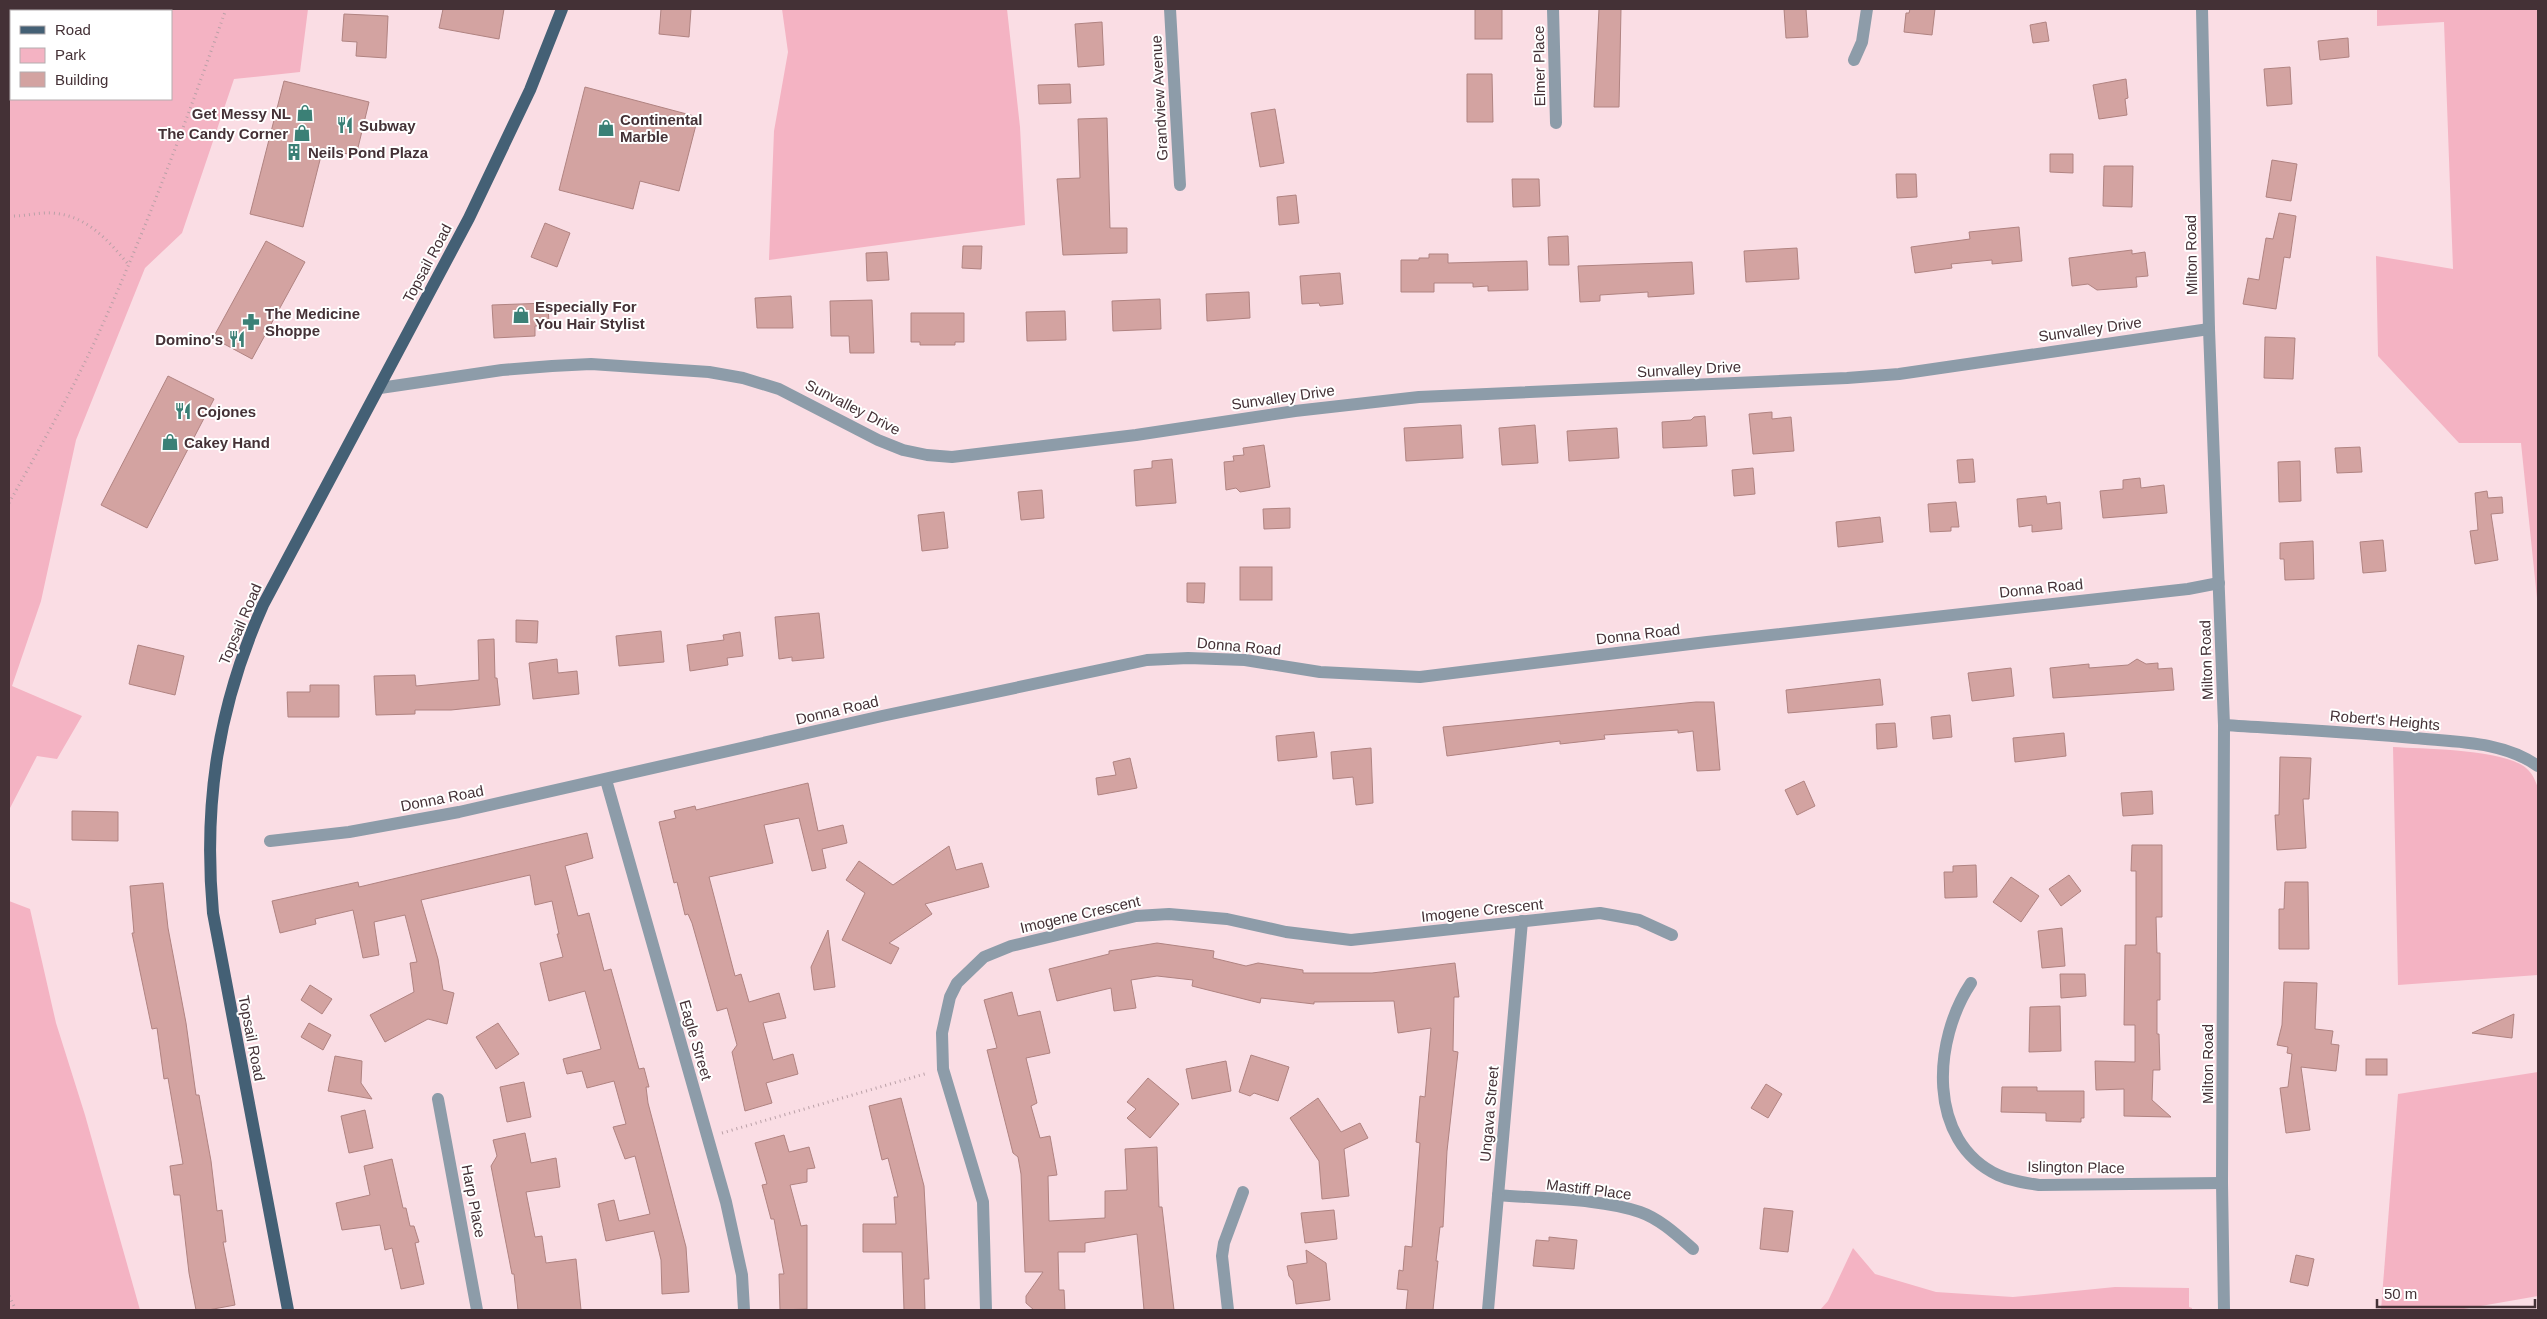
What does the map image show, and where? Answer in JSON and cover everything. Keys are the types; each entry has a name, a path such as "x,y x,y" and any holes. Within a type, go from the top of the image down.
{"main road":[{"name":"Topsail Road","path":"288,1310 214,919 209,852 212,781 218,744 235,675 263,605 380,388 490,176 530,90 562,9"}],"street":[{"name":"Grandview Avenue","path":"1170,9 1180,185"},
{"name":"Elmer Place","path":"1553,9 1556,123"},
{"path":"1854,60 1862,42 1867,9"},
{"name":"Milton Road","path":"2202,9 2209,329 2224,725 2222,1183 2224,1310"},
{"name":"Sunvalley Drive","path":"380,388 502,370 592,364 709,372 743,378 779,388 878,440 903,450 927,455 952,457 1136,435 1295,411 1419,397 1899,374 2209,329"},
{"name":"Donna Road","path":"270,840 305,838 373,828 606,780 882,716 1146,660 1236,660 1320,672 1420,677 1716,641 2188,589 2219,583"},
{"name":"Robert's Heights","path":"2224,725 2372,734 2501,748 2522,754 2538,766"},
{"name":"Eagle Street","path":"606,780 736,1243 742,1275 744,1310"},
{"name":"Imogene Crescent","path":"986,1310 983,1202 943,1069 942,1022 950,997 957,983 984,957 1012,946 1136,916 1170,914 1227,919 1320,938 1351,940 1600,913 1639,920 1672,935"},
{"name":"Ungava Street","path":"1488,1310 1522,921"},
{"name":"Islington Place","path":"1971,984 1959,1001 1950,1024 1944,1052 1943,1080 1948,1114 1956,1134 1980,1163 2004,1177 2039,1185 2222,1183"},
{"name":"Harp Place","path":"438,1099 477,1310"},
{"path":"1228,1310 1222,1256 1224,1243 1243,1192"},
{"name":"Mastiff Place","path":"1498,1195 1618,1206 1641,1213 1659,1222 1694,1248"}],"path":[{"path":"9,503 95,341 192,107 226,9"},
{"path":"9,216 52,213 78,220 104,235 128,264"},
{"path":"707,1138 943,1069"},
{"path":"9,1296 16,1310"}],"green space":[{"path":"9,9 308,9 300,72 234,79 182,233 145,268 76,440 41,601 12,686 82,716 57,759 37,756 9,810"},
{"path":"782,9 1007,9 1020,127 1025,225 769,260 774,131 788,52"},
{"path":"2377,9 2538,9 2538,608 2521,443 2459,443 2378,356 2376,256 2453,269 2444,22 2377,26"},
{"path":"2393,747 2462,751 2500,757 2526,768 2532,775 2538,788 2538,975 2398,985"},
{"path":"9,901 30,909 56,1023 85,1115 140,1310 9,1310"},
{"path":"2538,1072 2538,1296 2458,1310 2381,1310 2398,1094"},
{"path":"1853,1248 1875,1274 1936,1292 2013,1297 2115,1287 2189,1288 2189,1307 2192,1310 1820,1310 1828,1301"}],"building":[{"path":"443,9 504,9 499,39 439,28"},
{"path":"661,9 691,9 689,37 659,34"},
{"path":"1475,9 1502,9 1502,39 1475,39"},
{"path":"1599,9 1621,9 1619,107 1594,107"},
{"path":"1784,9 1806,9 1808,37 1786,38"},
{"path":"1910,9 1935,9 1932,35 1904,32 1906,13 1909,13"},
{"path":"344,14 388,16 386,58 356,56 357,42 342,41"},
{"path":"1102,22 1104,65 1078,67 1075,24"},
{"path":"2046,22 2049,41 2033,43 2030,25"},
{"path":"2348,38 2349,57 2320,60 2318,41"},
{"path":"2290,67 2292,104 2267,106 2264,69"},
{"path":"1467,74 1492,74 1493,122 1467,122"},
{"path":"2126,79 2128,98 2125,99 2127,115 2099,119 2093,85"},
{"name":"Neils Pond Plaza","path":"284,81 369,102 356,156 323,148 303,227 250,214"},
{"path":"1070,84 1071,103 1039,104 1038,85"},
{"path":"585,87 698,117 679,191 640,181 633,209 559,190"},
{"path":"1275,109 1284,163 1260,167 1251,113"},
{"path":"1107,118 1110,228 1127,228 1127,253 1063,255 1057,179 1080,178 1078,119"},
{"path":"2050,154 2073,154 2073,173 2050,172"},
{"path":"2272,160 2297,164 2291,201 2266,197"},
{"path":"2104,166 2133,166 2132,207 2103,206"},
{"path":"1896,174 1916,174 1917,197 1897,198"},
{"path":"1512,179 1539,179 1540,206 1513,207"},
{"path":"1296,195 1299,223 1279,225 1277,197"},
{"path":"2279,213 2296,216 2290,258 2284,257 2276,309 2243,304 2248,278 2259,280 2266,238 2273,239"},
{"path":"545,223 570,233 557,267 531,257"},
{"path":"2019,227 2022,261 1992,264 1992,260 1951,264 1952,268 1915,273 1911,247 1970,239 1969,232"},
{"path":"1568,236 1569,265 1549,265 1548,237"},
{"path":"266,241 305,262 252,359 213,338"},
{"path":"963,246 982,246 981,269 962,268"},
{"path":"1797,248 1799,279 1746,282 1744,251"},
{"path":"2132,250 2132,254 2145,252 2148,276 2136,277 2137,287 2097,290 2088,284 2072,286 2069,258"},
{"path":"887,252 889,280 867,281 866,253"},
{"path":"1429,254 1448,254 1448,263 1527,261 1528,290 1488,291 1488,286 1473,287 1473,283 1434,283 1434,292 1401,292 1401,260 1429,258"},
{"path":"1692,262 1694,294 1648,297 1648,292 1600,295 1600,301 1580,302 1578,266"},
{"path":"1340,273 1343,304 1320,306 1319,303 1302,304 1300,276"},
{"path":"1249,292 1250,318 1207,321 1206,294"},
{"path":"791,296 793,328 757,328 755,298"},
{"path":"1160,299 1161,329 1113,331 1112,301"},
{"path":"872,300 874,353 850,353 849,336 831,336 830,301"},
{"name":"Especially For You Hair Stylist","path":"548,303 549,325 535,326 535,336 494,338 492,305"},
{"path":"1065,311 1066,340 1027,341 1026,312"},
{"path":"911,313 964,313 964,342 955,342 955,345 920,345 920,342 911,342"},
{"path":"2265,337 2295,338 2293,379 2264,378"},
{"path":"168,376 214,399 147,528 101,505"},
{"path":"1772,412 1772,419 1791,417 1794,451 1753,454 1749,414"},
{"path":"1705,416 1707,446 1663,448 1662,422 1691,420 1694,417"},
{"path":"1461,425 1463,458 1406,461 1404,428"},
{"path":"1535,425 1538,463 1502,465 1499,428"},
{"path":"1617,428 1619,458 1569,461 1567,431"},
{"path":"1264,445 1270,487 1240,492 1236,488 1226,490 1224,462 1234,461 1233,456 1244,455 1243,448"},
{"path":"2360,447 2362,472 2337,473 2335,448"},
{"path":"1172,459 1176,503 1136,506 1134,470 1152,468 1152,461"},
{"path":"1973,459 1975,482 1959,483 1957,460"},
{"path":"2300,461 2301,501 2279,502 2278,462"},
{"path":"1753,468 1755,494 1734,496 1732,470"},
{"path":"2140,478 2141,488 2164,485 2167,513 2103,518 2100,491 2123,489 2123,480"},
{"path":"1042,490 1044,518 1021,520 1018,492"},
{"path":"2487,491 2488,498 2502,497 2503,513 2491,514 2498,560 2475,564 2470,531 2478,530 2475,493"},
{"path":"2046,496 2047,504 2060,502 2062,529 2032,532 2032,525 2019,527 2017,499"},
{"path":"1956,502 1959,527 1951,527 1951,531 1930,532 1928,504"},
{"path":"1290,508 1290,528 1264,529 1263,509"},
{"path":"944,512 948,548 922,551 918,515"},
{"path":"1880,517 1883,542 1838,547 1836,522"},
{"path":"2383,540 2386,571 2363,573 2360,542"},
{"path":"2313,541 2314,579 2285,580 2284,559 2280,559 2280,543"},
{"path":"1240,567 1272,567 1272,600 1240,600"},
{"path":"1187,583 1205,583 1204,603 1187,602"},
{"path":"819,613 824,658 792,661 792,657 779,659 775,617"},
{"path":"516,620 538,621 537,643 516,642"},
{"path":"661,631 664,662 619,666 616,636"},
{"path":"740,632 743,656 727,658 728,665 690,671 687,645 724,640 723,635"},
{"path":"494,639 495,678 497,678 500,705 451,710 415,710 415,714 376,715 374,676 415,675 416,686 479,680 478,640"},
{"path":"138,645 184,656 175,695 129,684"},
{"path":"557,659 558,673 577,671 579,694 533,699 529,663"},
{"path":"2137,659 2146,664 2158,663 2158,669 2172,668 2174,690 2053,698 2050,668 2089,664 2089,668 2128,665"},
{"path":"2011,668 2014,696 1972,701 1968,673"},
{"path":"1880,679 1883,705 1788,713 1786,690"},
{"path":"310,685 339,685 339,717 288,717 287,692 310,692"},
{"path":"1696,702 1714,702 1720,770 1697,771 1693,731 1678,733 1678,730 1604,735 1605,739 1560,744 1560,741 1447,756 1443,727"},
{"path":"1950,715 1952,737 1933,739 1931,717"},
{"path":"1895,723 1897,747 1877,749 1876,724"},
{"path":"1314,732 1317,757 1278,761 1276,736"},
{"path":"2064,733 2066,756 2015,762 2013,738"},
{"path":"1371,748 1373,803 1356,805 1353,777 1333,779 1331,752"},
{"path":"2280,757 2311,758 2309,799 2303,799 2306,848 2277,850 2275,815 2279,815"},
{"path":"1130,758 1137,788 1098,795 1096,778 1116,775 1113,762"},
{"path":"1804,781 1815,806 1797,815 1785,790"},
{"path":"808,783 818,831 843,825 847,843 822,849 826,868 812,871 799,818 764,825 773,863 709,877 735,976 741,974 749,1002 779,993 786,1018 763,1023 773,1060 793,1054 798,1074 766,1083 772,1103 745,1111 732,1052 737,1045 727,1008 717,1011 692,923 688,914 685,915 677,882 674,883 659,822 676,818 674,811 695,806 696,810"},
{"path":"2152,791 2153,814 2123,816 2121,793"},
{"path":"72,811 118,812 118,841 72,840"},
{"path":"587,833 593,858 565,866 578,916 589,913 604,971 611,969 639,1069 644,1068 649,1087 646,1087 648,1103 686,1247 689,1292 662,1294 661,1260 654,1231 606,1241 598,1204 614,1200 619,1221 650,1214 635,1156 625,1159 613,1127 626,1124 614,1081 587,1088 582,1071 567,1074 563,1059 601,1049 585,991 549,1001 540,963 563,957 552,901 535,905 530,875 421,900 438,959 443,990 454,993 447,1024 428,1019 385,1042 370,1015 414,992 410,963 417,962 405,915 374,922 379,955 363,958 353,910 315,919 316,924 280,933 272,901 358,882 359,887"},
{"path":"2132,845 2162,845 2162,917 2156,917 2157,953 2160,953 2160,1000 2157,1000 2157,1034 2159,1034 2160,1070 2153,1070 2152,1100 2171,1117 2124,1116 2124,1089 2096,1090 2095,1061 2135,1062 2135,1025 2124,1025 2125,945 2136,945 2136,871 2131,871"},
{"path":"949,846 956,870 982,863 989,887 925,904 932,914 889,943 899,948 891,964 842,940 865,893 846,880 859,861 893,885"},
{"path":"1976,865 1977,897 1945,898 1944,872 1953,872 1953,866"},
{"path":"2069,875 2081,891 2061,906 2049,889"},
{"path":"2011,877 2039,896 2021,922 1993,902"},
{"path":"2285,882 2308,882 2309,949 2279,949 2279,909 2284,909"},
{"path":"163,883 168,928 186,1023 196,1095 199,1095 211,1161 217,1211 222,1210 226,1242 223,1242 235,1305 208,1310 196,1310 189,1273 180,1195 174,1195 170,1166 183,1164 168,1078 164,1079 157,1028 152,1029 132,933 134,933 130,886"},
{"path":"2062,928 2065,966 2042,968 2038,931"},
{"path":"828,930 835,987 814,990 811,967"},
{"path":"1157,943 1214,951 1213,958 1246,966 1258,963 1303,970 1303,973 1372,973 1455,963 1459,997 1454,997 1453,1051 1458,1052 1447,1151 1443,1227 1440,1227 1433,1310 1406,1310 1408,1290 1397,1289 1399,1270 1403,1271 1405,1246 1412,1247 1420,1143 1416,1142 1420,1096 1425,1097 1431,1028 1398,1033 1394,1001 1314,1002 1314,1004 1261,998 1260,1003 1192,986 1193,980 1157,976 1131,980 1136,1008 1114,1011 1111,988 1057,1001 1049,969 1109,954 1109,951"},
{"path":"2060,974 2085,974 2086,996 2061,998"},
{"path":"2284,982 2317,983 2315,1029 2333,1031 2331,1044 2339,1045 2336,1071 2301,1067 2310,1130 2286,1133 2280,1088 2288,1087 2292,1054 2287,1053 2288,1047 2277,1045 2282,1025"},
{"path":"310,985 332,999 322,1014 301,1000"},
{"path":"1012,992 1018,1016 1040,1011 1050,1053 1026,1058 1037,1103 1031,1106 1040,1138 1050,1136 1057,1175 1048,1176 1049,1221 1105,1218 1105,1191 1127,1190 1125,1149 1157,1147 1159,1207 1162,1207 1174,1310 1144,1310 1137,1234 1085,1243 1085,1252 1058,1252 1059,1290 1064,1290 1065,1310 1034,1310 1026,1303 1026,1296 1043,1272 1025,1272 1021,1174 1018,1157 1013,1153 987,1050 997,1048 984,1000"},
{"path":"2060,1006 2061,1051 2029,1052 2030,1007"},
{"path":"2514,1014 2512,1038 2472,1033"},
{"path":"309,1023 331,1035 323,1050 301,1037"},
{"path":"498,1023 519,1054 496,1069 476,1037"},
{"path":"1251,1055 1289,1067 1278,1101 1254,1093 1250,1096 1239,1092"},
{"path":"335,1056 362,1061 361,1083 372,1099 328,1091"},
{"path":"2366,1059 2387,1059 2387,1075 2366,1075"},
{"path":"1226,1061 1231,1091 1192,1099 1186,1069"},
{"path":"1148,1078 1179,1104 1150,1138 1127,1118 1136,1109 1127,1102"},
{"path":"524,1082 531,1117 507,1122 500,1087"},
{"path":"1766,1084 1782,1094 1768,1118 1751,1108"},
{"path":"2002,1087 2037,1087 2037,1091 2084,1091 2084,1118 2081,1118 2081,1122 2046,1121 2046,1113 2001,1112"},
{"path":"901,1098 924,1186 929,1279 924,1279 925,1310 904,1310 902,1252 863,1252 863,1224 896,1224 894,1197 898,1197 888,1158 882,1160 869,1106"},
{"path":"1318,1098 1341,1132 1360,1123 1368,1138 1344,1149 1349,1196 1322,1199 1319,1161 1290,1118"},
{"path":"365,1110 373,1148 349,1153 341,1116"},
{"path":"525,1133 531,1163 556,1158 560,1187 526,1192 535,1237 542,1236 546,1263 576,1259 581,1310 518,1310 514,1274 512,1274 491,1166 497,1156 493,1140"},
{"path":"784,1135 789,1152 809,1147 815,1168 807,1169 807,1182 790,1185 801,1226 807,1225 807,1309 780,1310 779,1274 784,1274 774,1219 771,1219 762,1185 767,1184 755,1143"},
{"path":"392,1159 403,1208 406,1208 410,1226 414,1226 419,1242 415,1243 424,1284 401,1289 392,1248 385,1250 380,1225 342,1230 336,1203 370,1195 364,1166"},
{"path":"1764,1208 1793,1211 1788,1252 1760,1249"},
{"path":"1334,1210 1337,1239 1305,1243 1301,1213"},
{"path":"1549,1237 1577,1240 1574,1269 1533,1266 1536,1240 1549,1241"},
{"path":"1306,1250 1326,1263 1330,1300 1296,1304 1293,1281 1289,1276 1287,1266 1307,1263"},
{"path":"2296,1255 2314,1259 2308,1286 2290,1282"}],"place":[{"name":"Get Messy NL","path":"305,113"},
{"name":"Subway","path":"345,125"},
{"name":"Continental Marble","path":"606,128"},
{"name":"The Candy Corner","path":"302,133"},
{"name":"Neils Pond Plaza","path":"294,152"},
{"name":"Especially For You Hair Stylist","path":"521,315"},
{"name":"The Medicine Shoppe","path":"251,322"},
{"name":"Domino's","path":"237,339"},
{"name":"Cojones","path":"183,411"},
{"name":"Cakey Hand","path":"170,442"}]}
